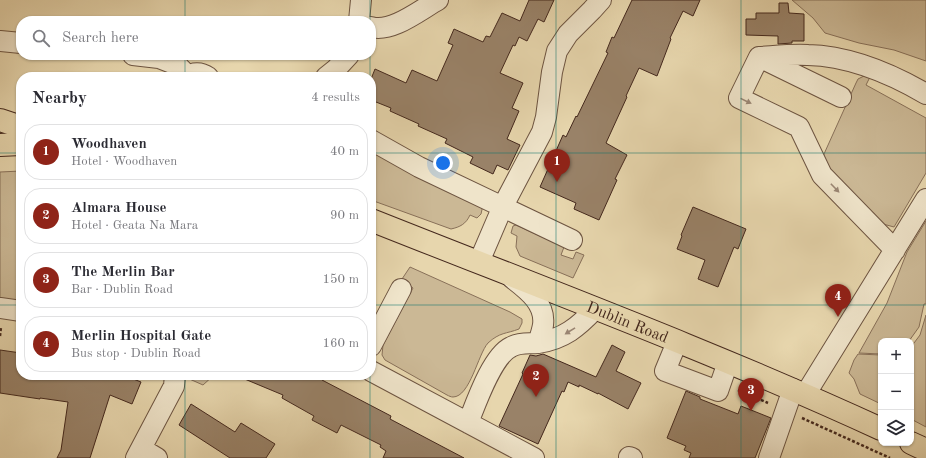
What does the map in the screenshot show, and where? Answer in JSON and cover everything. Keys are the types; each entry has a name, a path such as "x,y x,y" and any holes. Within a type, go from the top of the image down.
{"main road":[{"path":"0,120 16,125"},
{"path":"0,145 16,144"},
{"name":"Dublin Road","path":"376,222 728,362 878,428"},
{"path":"914,444 926,450"}],"street":[{"path":"359,16 361,0"},
{"path":"376,29 388,27 404,20 438,0"},
{"path":"479,262 503,206 542,132 546,117 551,76 557,51 568,34 601,0"},
{"path":"0,41 16,43"},
{"path":"759,57 808,55 837,58 875,69 902,80 926,94"},
{"path":"759,57 841,97"},
{"path":"759,57 739,98 800,127 822,175 895,250"},
{"path":"164,60 177,65 183,72"},
{"path":"333,72 346,60"},
{"path":"376,143 419,167 572,240"},
{"path":"769,458 799,392 895,250 926,199"},
{"path":"506,273 531,293 540,307 543,323 538,343"},
{"path":"376,336 401,289"},
{"path":"468,423 490,371 500,356 510,347 520,344 538,343 560,337 578,326 595,309"},
{"path":"1,316 16,312"},
{"path":"677,342 665,371 718,391 728,362"},
{"path":"376,374 534,458"},
{"path":"145,455 174,386 175,380"}],"path":[{"path":"0,336 1,316"}],"shaded area":[{"path":"792,0 926,0 926,61 894,50 859,43 825,33 813,18"},
{"path":"866,75 871,75 866,85 926,118 926,173 894,227 883,224 826,166 823,160 824,154 858,79"},
{"path":"376,152 483,205 481,214 477,218 470,215 467,221 462,225 451,229 376,202"},
{"path":"16,171 16,302 0,300 0,172"},
{"path":"926,221 926,304 924,304 919,327 911,338 878,338 878,354 859,353 887,303 907,252"},
{"path":"516,225 564,247 561,255 573,259 576,252 584,255 573,278 520,256 516,247 517,236 511,233 513,226"},
{"path":"410,267 510,312 522,319 519,329 500,335 488,343 484,348 469,383 459,395 451,397 447,395 385,360 382,355 383,345 413,288 402,279"},
{"path":"926,315 926,427 914,421 914,343 920,335"},
{"path":"858,354 878,355 878,403 860,394 854,379 849,373"},
{"path":"192,380 208,380 203,385"}],"building":[{"path":"529,0 554,0 544,22 538,19 527,41 519,37 515,46 513,45 500,73 523,83 512,108 519,111 507,139 520,145 508,170 497,165 493,174 470,163 473,157 445,143 447,139 418,126 419,124 390,111 391,108 376,102 376,72 374,72 375,69 406,83 412,70 437,81 453,45 448,43 454,29 483,42 486,36 490,37 502,13 520,21"},
{"path":"632,0 700,0 693,16 683,11 670,38 671,39 657,76 639,68 626,96 627,97 606,143 627,155 615,179 617,180 599,220 574,209 576,203 540,187 563,135 566,137 576,116 577,117 608,53 606,52 612,37 614,38"},
{"path":"779,3 788,3 789,13 804,14 804,41 792,41 792,43 778,44 778,36 746,35 746,19 756,19 756,13 779,13"},
{"path":"693,207 746,229 738,249 734,247 718,287 698,279 705,260 677,249 682,236 681,235"},
{"path":"612,345 625,352 616,371 641,383 628,409 598,393 568,382 564,392 562,391 538,444 499,426 530,355 536,356 543,354 596,377"},
{"path":"0,350 16,352 16,380 136,380 141,382 132,404 110,395 90,458 57,458 61,450 68,402 0,393"},
{"path":"247,380 322,380 391,416 390,419 464,458 383,458 386,451 380,447 381,445 341,425 337,433 312,420 314,416 282,398 283,395"},
{"path":"686,391 700,397 700,399 738,414 741,406 771,418 755,458 689,458 691,453 684,450 686,446 667,438"},
{"path":"191,404 235,432 241,423 275,444 266,458 230,458 179,425"}],"place":[{"name":"Woodhaven","path":"557,182"},
{"name":"Merlin Hospital Gate","path":"838,317"},
{"name":"Almara House","path":"536,397"},
{"name":"The Merlin Bar","path":"751,411"}]}
